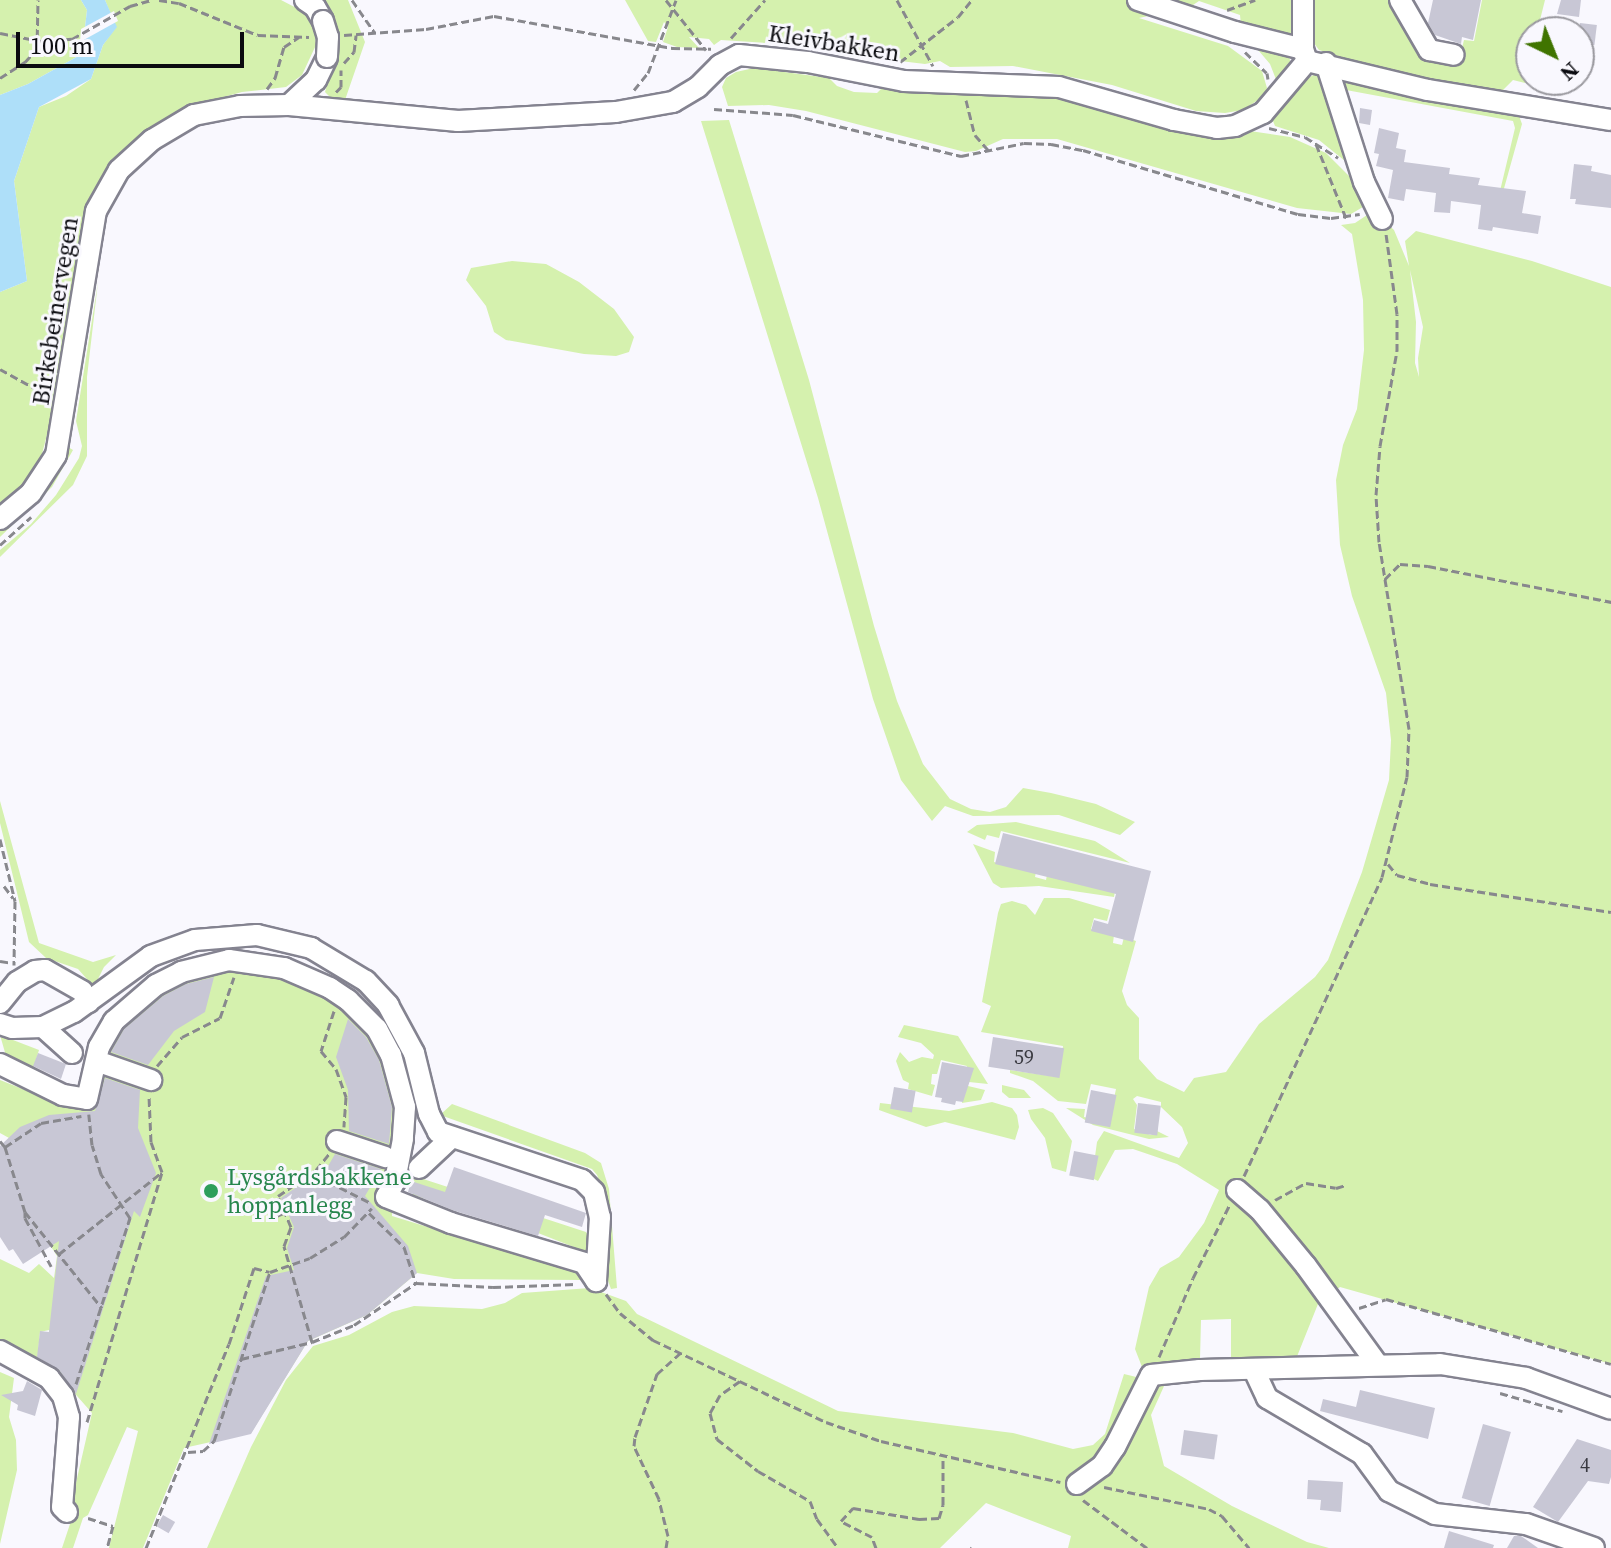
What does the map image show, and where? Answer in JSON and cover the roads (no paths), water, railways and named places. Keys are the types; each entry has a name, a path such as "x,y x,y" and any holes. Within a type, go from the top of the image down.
{"street":[{"path":"289,105 316,80 327,57 328,37 317,29 315,7 305,0"},
{"path":"1138,0 1312,58 1428,90 1611,120"},
{"path":"1303,0 1312,58 1378,210"},
{"path":"1400,0 1429,50 1454,55"},
{"name":"Kleivbakken","path":"289,105 458,121 616,112 673,102 698,87 720,65 739,55 808,62 904,81 1059,87 1174,120 1217,128 1252,121 1263,113 1312,58"},
{"name":"Birkebeinervegen","path":"0,519 31,493 56,455 96,211 119,170 152,140 194,115 240,106 289,105"},
{"path":"0,1024 12,1028 43,1027 88,1002 151,956 195,940 257,935 300,944 338,961 366,981 388,1005 414,1053 429,1114 438,1132 582,1180 594,1192 600,1217 596,1281 584,1263 451,1223 386,1197 395,1181 405,1107 391,1055 377,1029 348,1000 330,988 284,968 229,960 181,972 156,985 114,1021 99,1047 87,1099 63,1095 0,1064"},
{"path":"2,1000 17,982 35,971 45,970 82,991 88,1002"},
{"path":"43,1027 72,1053"},
{"path":"105,1064 151,1080"},
{"path":"419,1168 452,1137"},
{"path":"337,1141 385,1157"},
{"path":"1237,1190 1260,1210 1378,1365"},
{"path":"0,1351 49,1378 63,1396 69,1417 62,1507 67,1512"},
{"path":"1079,1491 1115,1447 1151,1375 1440,1364 1526,1378 1611,1409"},
{"path":"1254,1370 1267,1398 1362,1454 1389,1491 1435,1514 1526,1524 1594,1548"}],"water":[{"path":"81,0 105,0 117,27 103,45 91,79 39,107 14,181 27,281 0,292 0,95 28,84 82,54 87,10"}],"place":[{"name":"Lysgårdsbakkene hoppanlegg","path":"211,1191"}]}
